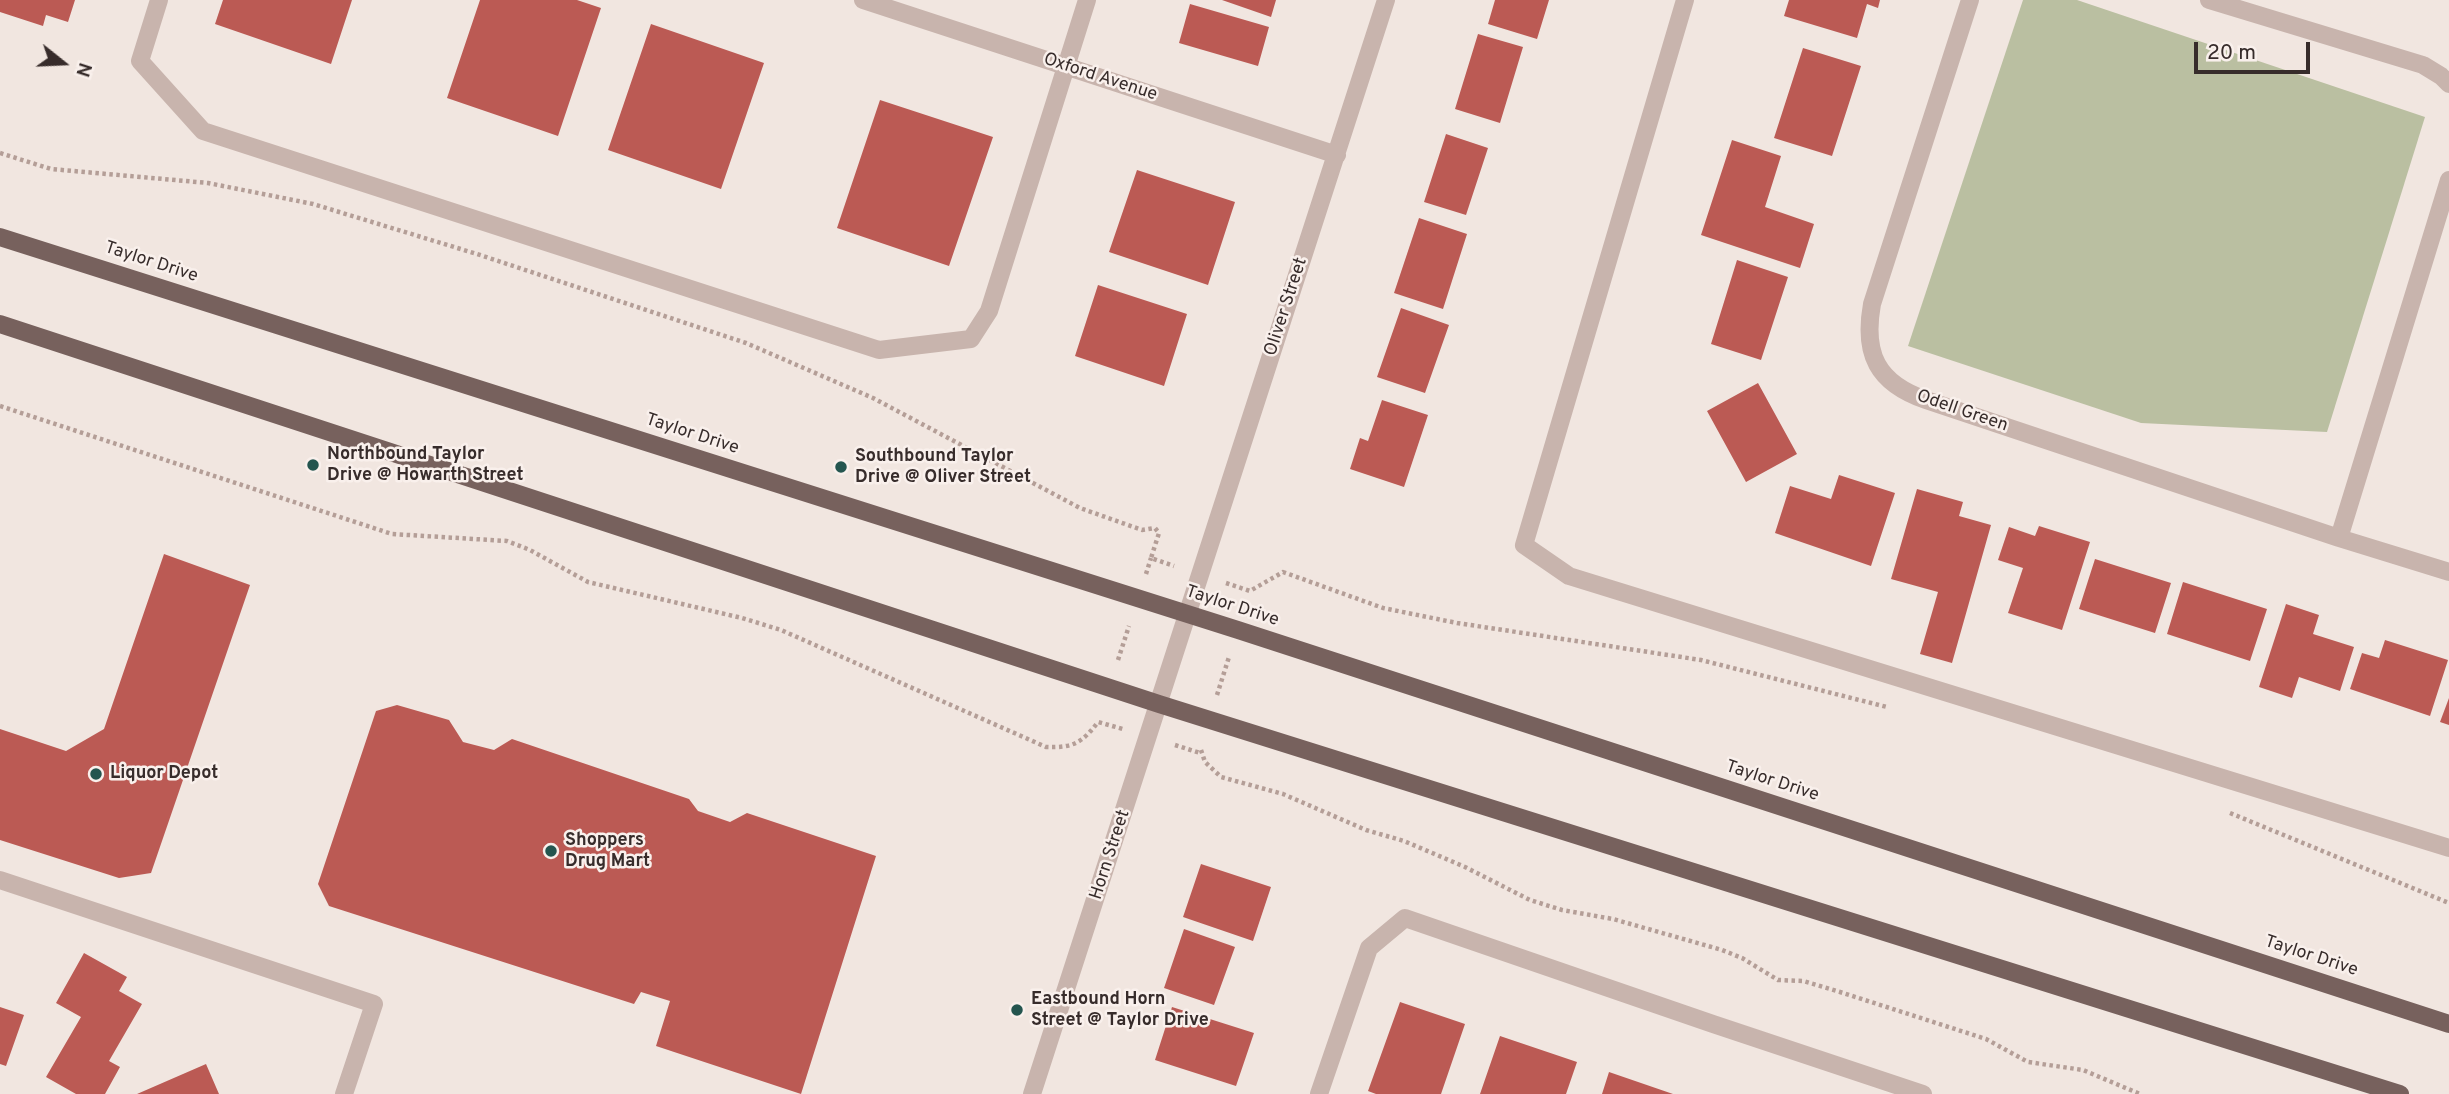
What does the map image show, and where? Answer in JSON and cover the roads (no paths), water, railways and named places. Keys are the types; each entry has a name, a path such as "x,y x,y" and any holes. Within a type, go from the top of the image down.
{"main road":[{"name":"Taylor Drive","path":"0,237 1238,630 2449,1024"},
{"path":"0,324 1109,688 2400,1094"}],"street":[{"path":"159,0 140,61 203,131 879,350 971,339 989,312 1087,0"},
{"name":"Oxford Avenue","path":"863,0 1337,155"},
{"name":"Oliver Street","path":"1188,614 1386,0"},
{"path":"1685,0 1524,545 1569,576 2449,848"},
{"name":"Odell Green","path":"1970,0 1871,304 1869,338 1875,359 1886,377 1894,386 1908,393 2339,538 2449,572"},
{"path":"2209,0 2423,65 2449,84"},
{"path":"2339,538 2449,180"},
{"name":"Horn Street","path":"1037,1093 1188,614"},
{"path":"0,880 374,1004 344,1094"},
{"path":"1319,1094 1369,948 1405,918 1923,1094"}],"place":[{"name":"Northbound Taylor Drive @ Howarth Street","path":"313,465"},
{"name":"Southbound Taylor Drive @ Oliver Street","path":"841,467"},
{"name":"Liquor Depot","path":"96,774"},
{"name":"Shoppers Drug Mart","path":"551,851"},
{"name":"Eastbound Horn Street @ Taylor Drive","path":"1017,1010"}]}
